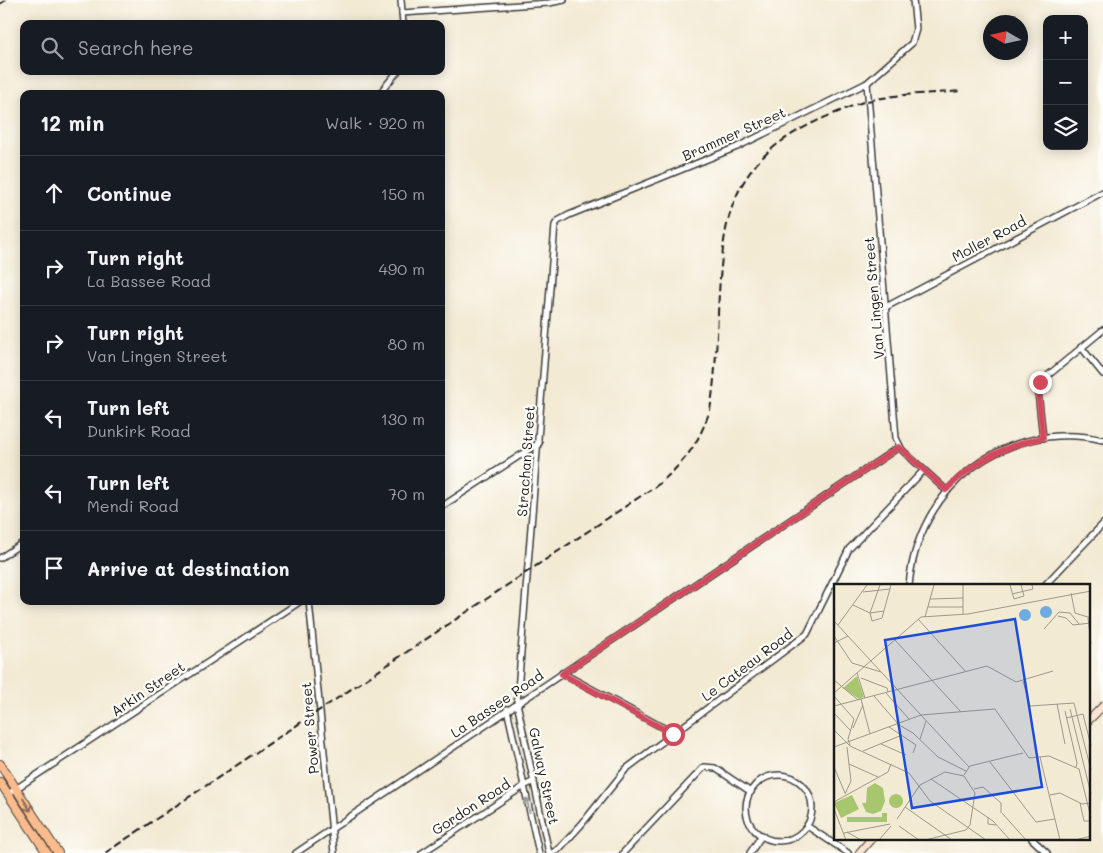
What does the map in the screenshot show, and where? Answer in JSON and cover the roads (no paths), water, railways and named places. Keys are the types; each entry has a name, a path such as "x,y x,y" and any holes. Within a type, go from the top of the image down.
{"main road":[{"path":"1090,719 1103,706"},
{"path":"0,764 58,853"},
{"path":"0,782 47,853"},
{"path":"860,853 870,840"}],"street":[{"path":"401,0 403,20"},
{"name":"Brammer Street","path":"558,221 737,147 867,83 908,48 914,39 916,30 913,0"},
{"path":"402,12 563,1"},
{"path":"382,90 395,75"},
{"name":"Van Lingen Street","path":"867,83 896,433 899,447"},
{"name":"Moller Road","path":"886,307 1103,192"},
{"name":"Strachan Street","path":"517,703 554,231 558,221"},
{"path":"1043,438 1038,385 1045,376 1103,330"},
{"path":"1081,348 1103,374"},
{"path":"909,584 913,558 919,537 946,490 971,467 988,456 1023,442 1075,435 1103,440"},
{"path":"445,504 538,443"},
{"path":"899,447 946,490"},
{"name":"La Bassee Road","path":"296,853 507,709 899,447"},
{"name":"Le Cateau Road","path":"551,853 559,849 581,825 626,768 807,634 849,549 924,470"},
{"path":"1046,584 1103,524"},
{"path":"0,558 20,545"},
{"name":"Arkin Street","path":"8,794 295,605"},
{"name":"Power Street","path":"310,605 334,853"},
{"path":"562,674 673,734"},
{"name":"Galway Street","path":"517,703 551,853"},
{"name":"Galway Street","path":"507,709 539,853"},
{"path":"623,853 704,767 715,768 751,792"},
{"path":"774,776 795,779 805,788 811,801 811,815 807,826 796,836 785,840 773,840 762,835 753,827 748,816 747,803 751,792 761,781 774,776"},
{"name":"Gordon Road","path":"422,853 534,781"},
{"path":"807,826 848,853"},
{"path":"750,853 762,835"},
{"path":"1033,840 1047,853"},
{"path":"629,846 631,853"}],"railway":[{"path":"0,4 6,0"},
{"path":"105,853 659,484 690,451 701,433 710,410 715,370 721,269 727,223 734,201 744,181 757,164 772,149 790,136 810,124 857,104 895,96 962,91"}]}
